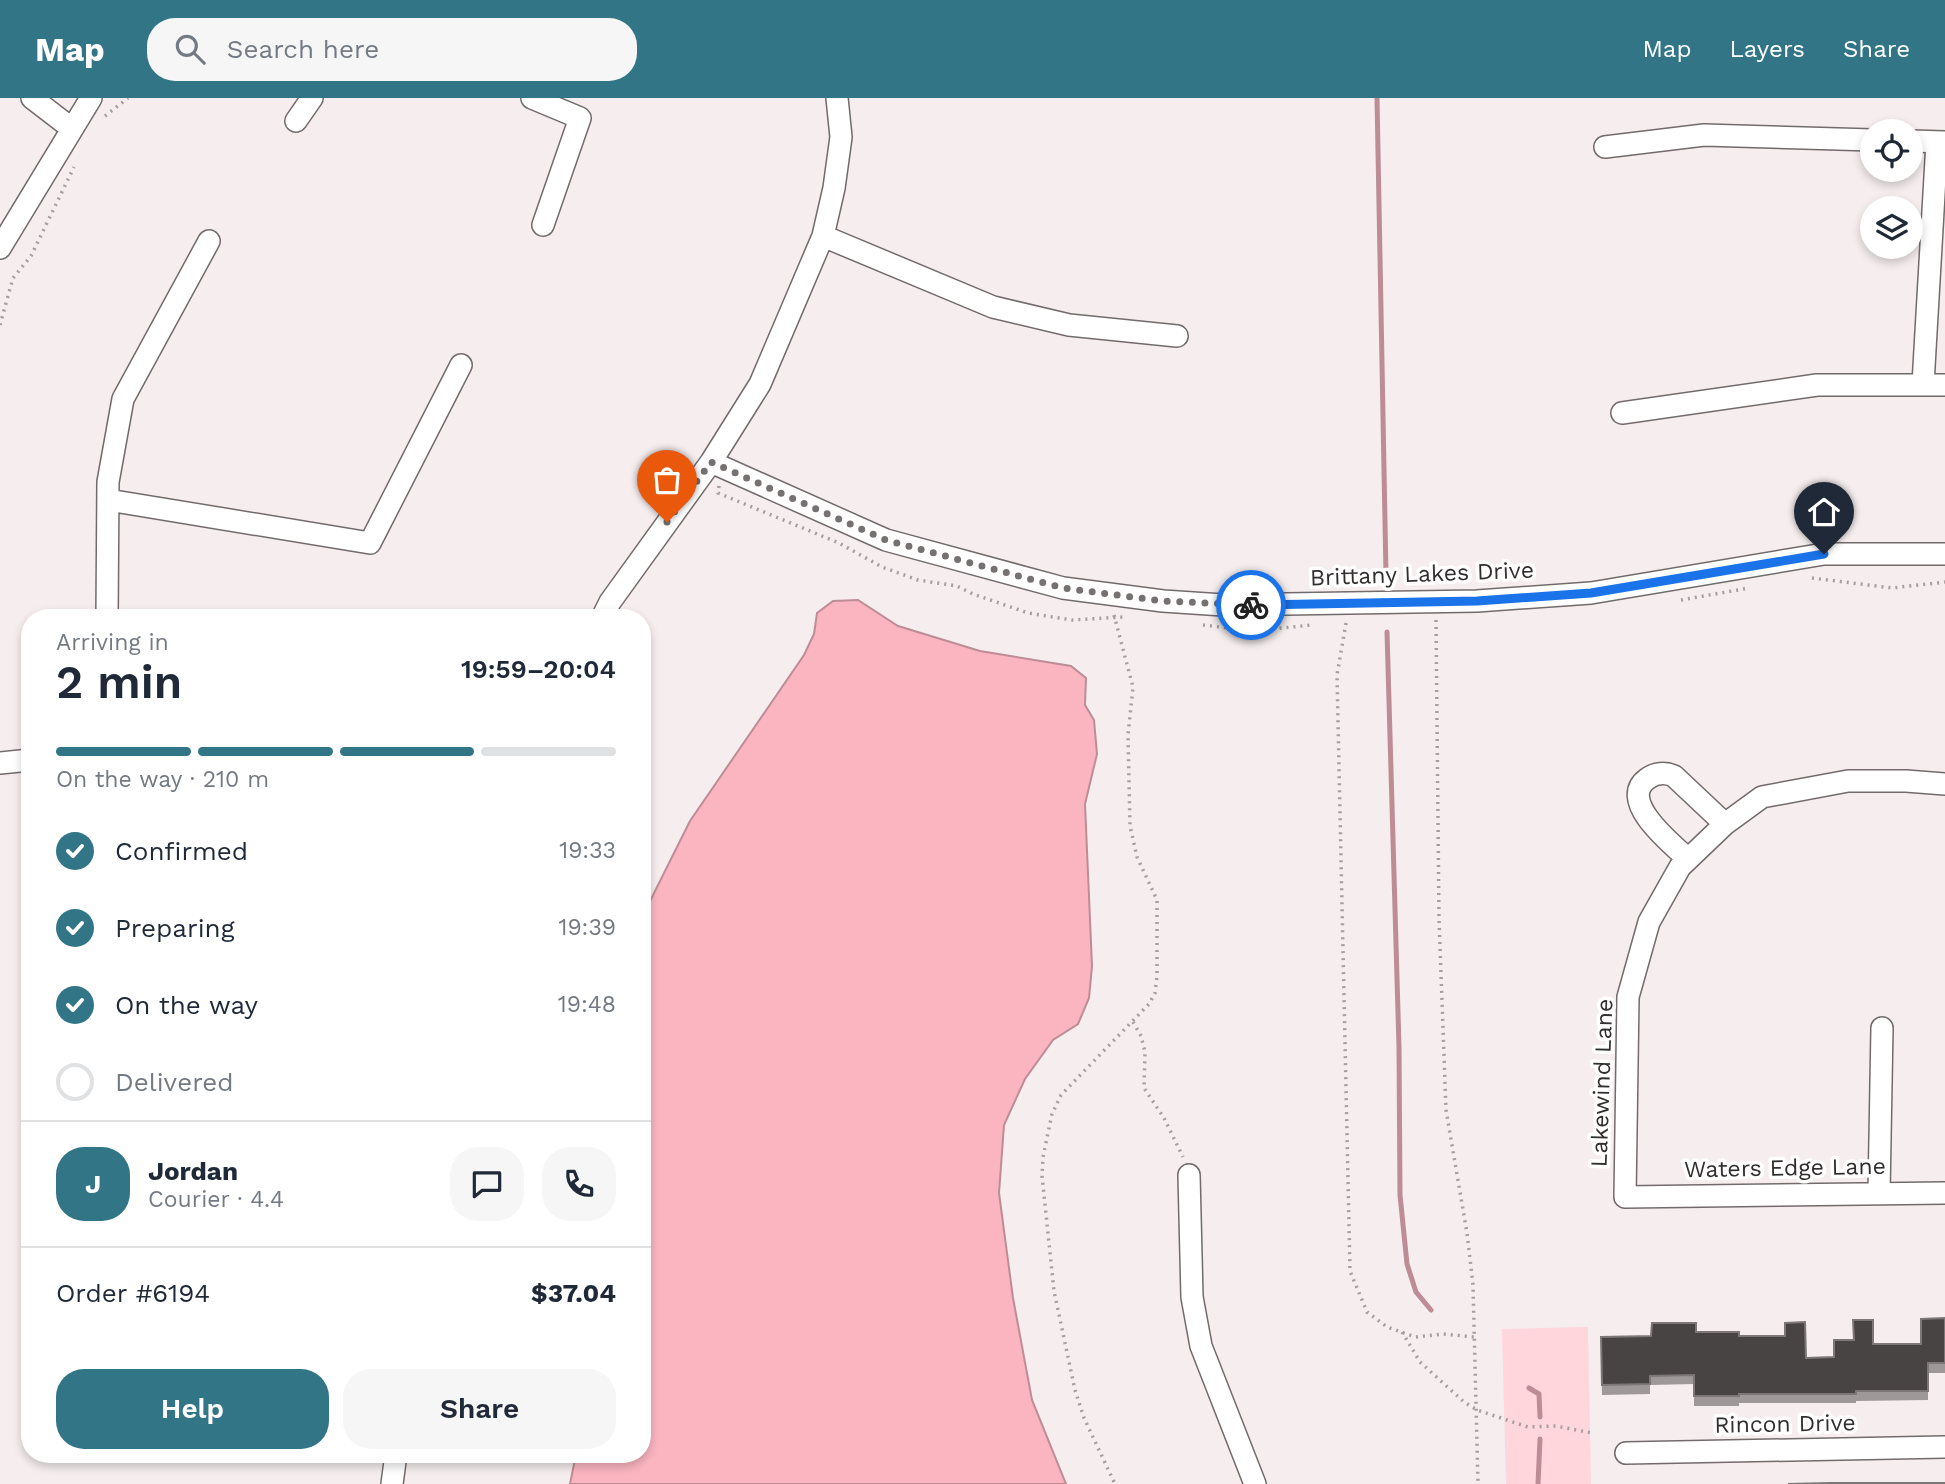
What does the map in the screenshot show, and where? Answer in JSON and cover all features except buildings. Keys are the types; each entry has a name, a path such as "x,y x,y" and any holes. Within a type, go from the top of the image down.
{"street":[{"path":"32,98 71,128"},
{"path":"0,248 91,98"},
{"path":"296,121 312,98"},
{"path":"532,98 580,118 543,225"},
{"path":"606,609 719,466 760,384 823,236 834,188 841,137 837,98"},
{"path":"1605,146 1704,135 1860,140"},
{"path":"1923,141 1941,142 1923,384"},
{"path":"823,236 993,307 1069,326 1177,336"},
{"path":"107,609 108,482 123,399 209,241"},
{"path":"108,500 370,543 461,365"},
{"path":"1622,413 1817,385 1945,385"},
{"name":"Brittany Lakes Drive","path":"719,466 886,540 1063,588 1163,601 1223,605 1477,601 1591,593 1824,554 1945,554"},
{"path":"0,763 21,761"},
{"path":"1688,859 1643,812 1639,792 1646,780 1664,773 1674,776 1725,824"},
{"name":"Lakewind Lane","path":"1625,1197 1628,997 1649,922 1680,867 1725,824 1762,797 1836,783 1906,781 1945,784"},
{"path":"1879,1193 1882,1028"},
{"path":"1189,1175 1192,1297 1201,1346 1255,1484"},
{"name":"Waters Edge Lane","path":"1625,1197 1945,1193"},
{"name":"Rincon Drive","path":"1626,1452 1945,1447"},
{"path":"392,1484 395,1463"}],"path":[{"path":"101,119 128,98"},
{"path":"0,325 13,278 32,256 61,190 80,156"},
{"path":"719,466 718,493 839,543 882,567 918,580 957,586 1028,613 1072,620 1126,616"},
{"path":"1801,579 1815,577 1892,588 1945,582"},
{"path":"1680,600 1761,586"},
{"path":"1108,594 1133,687 1128,735 1130,826 1137,857 1157,900 1159,923 1155,993 1133,1022 1061,1095 1046,1137 1041,1176 1054,1292 1074,1390 1115,1484"},
{"path":"1424,618 1436,618 1439,919 1446,1110 1473,1285 1478,1484"},
{"path":"1333,622 1346,621 1337,675 1350,1272 1367,1312 1387,1327 1415,1336 1443,1334 1475,1338"},
{"path":"1190,624 1254,631 1320,624"},
{"path":"1133,1022 1141,1035 1145,1052 1144,1088 1175,1138 1189,1175"},
{"path":"1402,1332 1420,1362 1464,1402 1477,1410 1528,1427 1556,1426 1592,1433"}],"shaded area":[{"path":"858,600 898,626 980,651 1071,666 1086,678 1085,705 1094,720 1097,754 1085,804 1092,966 1089,998 1078,1024 1053,1040 1025,1079 1004,1125 999,1193 1013,1298 1032,1400 1066,1484 570,1484 574,1463 651,1463 651,899 690,821 804,655 814,634 817,613 833,601"},
{"path":"1588,1327 1591,1484 1506,1484 1502,1329"}],"waterway":[{"path":"1377,98 1386,575"},
{"path":"1387,632 1399,1047 1400,1195 1407,1264 1416,1292 1431,1310"},
{"path":"1529,1388 1539,1394 1540,1417"},
{"path":"1538,1484 1540,1439"}],"way so far":[{"path":"667,522 711,462 886,540 1063,588 1163,601 1251,605"}],"route":[{"path":"1251,605 1477,601 1591,593 1824,554"}]}
